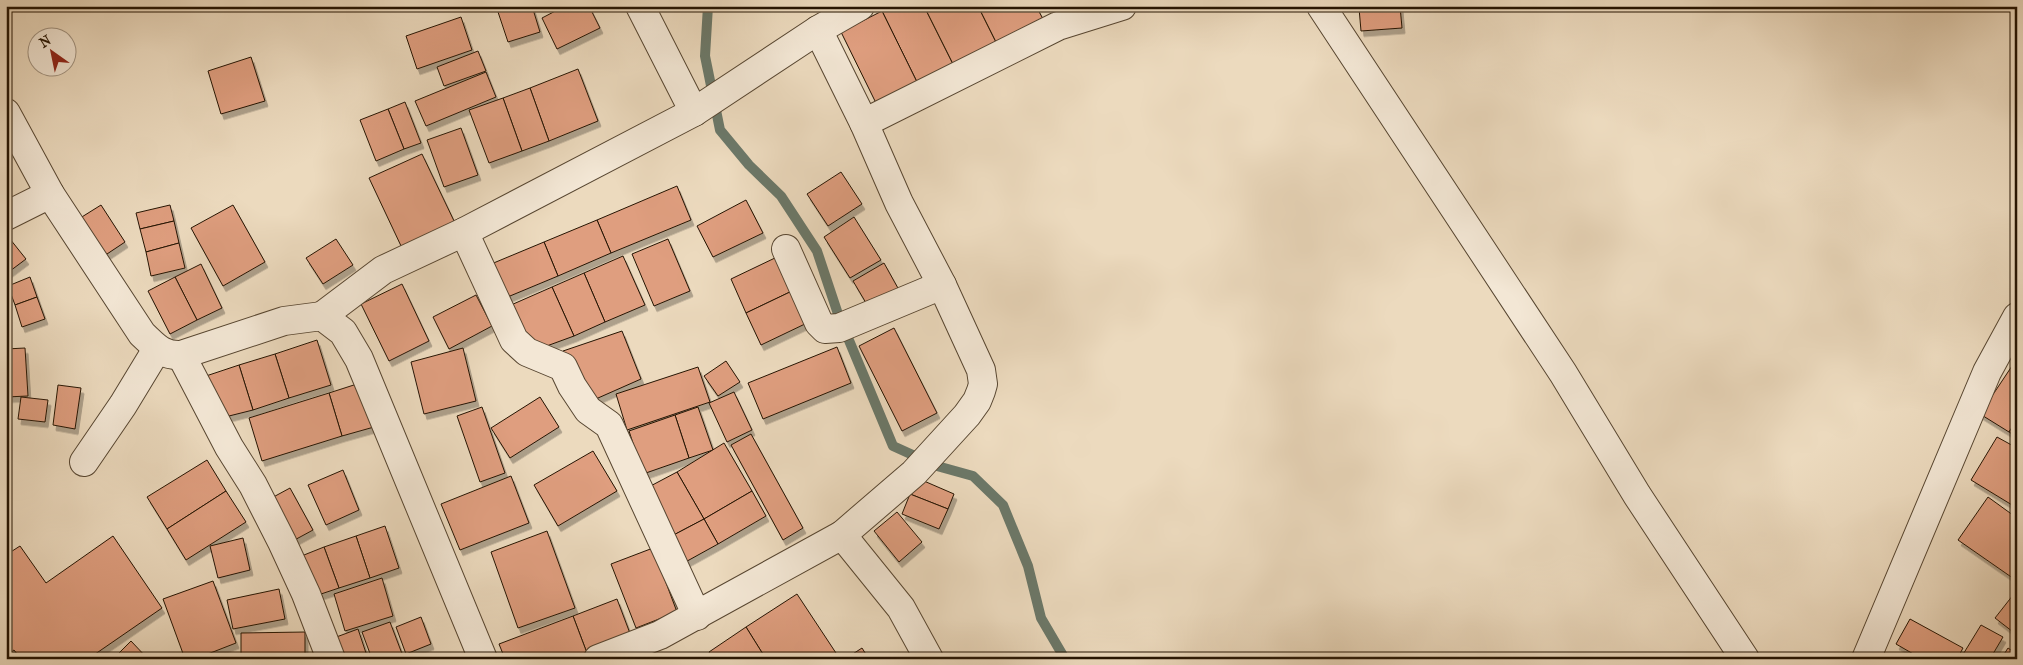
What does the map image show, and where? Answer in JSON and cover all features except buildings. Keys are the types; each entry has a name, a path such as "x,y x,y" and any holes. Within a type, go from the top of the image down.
{"street":[{"path":"640,6 698,110"},
{"path":"84,462 123,405 169,352 284,322 322,316 382,270 464,232 698,110 818,30 860,6"},
{"path":"864,123 1054,16 1122,6"},
{"path":"1321,6 1563,373 1637,494 1744,659"},
{"path":"598,659 660,635 842,535 914,473 977,401 983,384 981,370 942,285 899,203 864,123 818,30"},
{"path":"6,113 50,194 142,334 169,352 253,485 306,594 331,659"},
{"path":"6,216 50,194"},
{"path":"464,232 514,340 527,352 563,366 572,386 588,410 609,425 697,616"},
{"path":"786,249 819,322 825,329 845,325 942,285"},
{"path":"322,316 342,332 359,359 483,659"},
{"path":"1866,659 1987,372 2015,326"},
{"path":"842,535 901,608 929,659"}],"waterway":[{"path":"708,6 705,56 720,130 749,165 781,196 817,251 838,314 893,446 937,466 973,476 1003,505 1028,566 1041,618 1065,659"}]}
